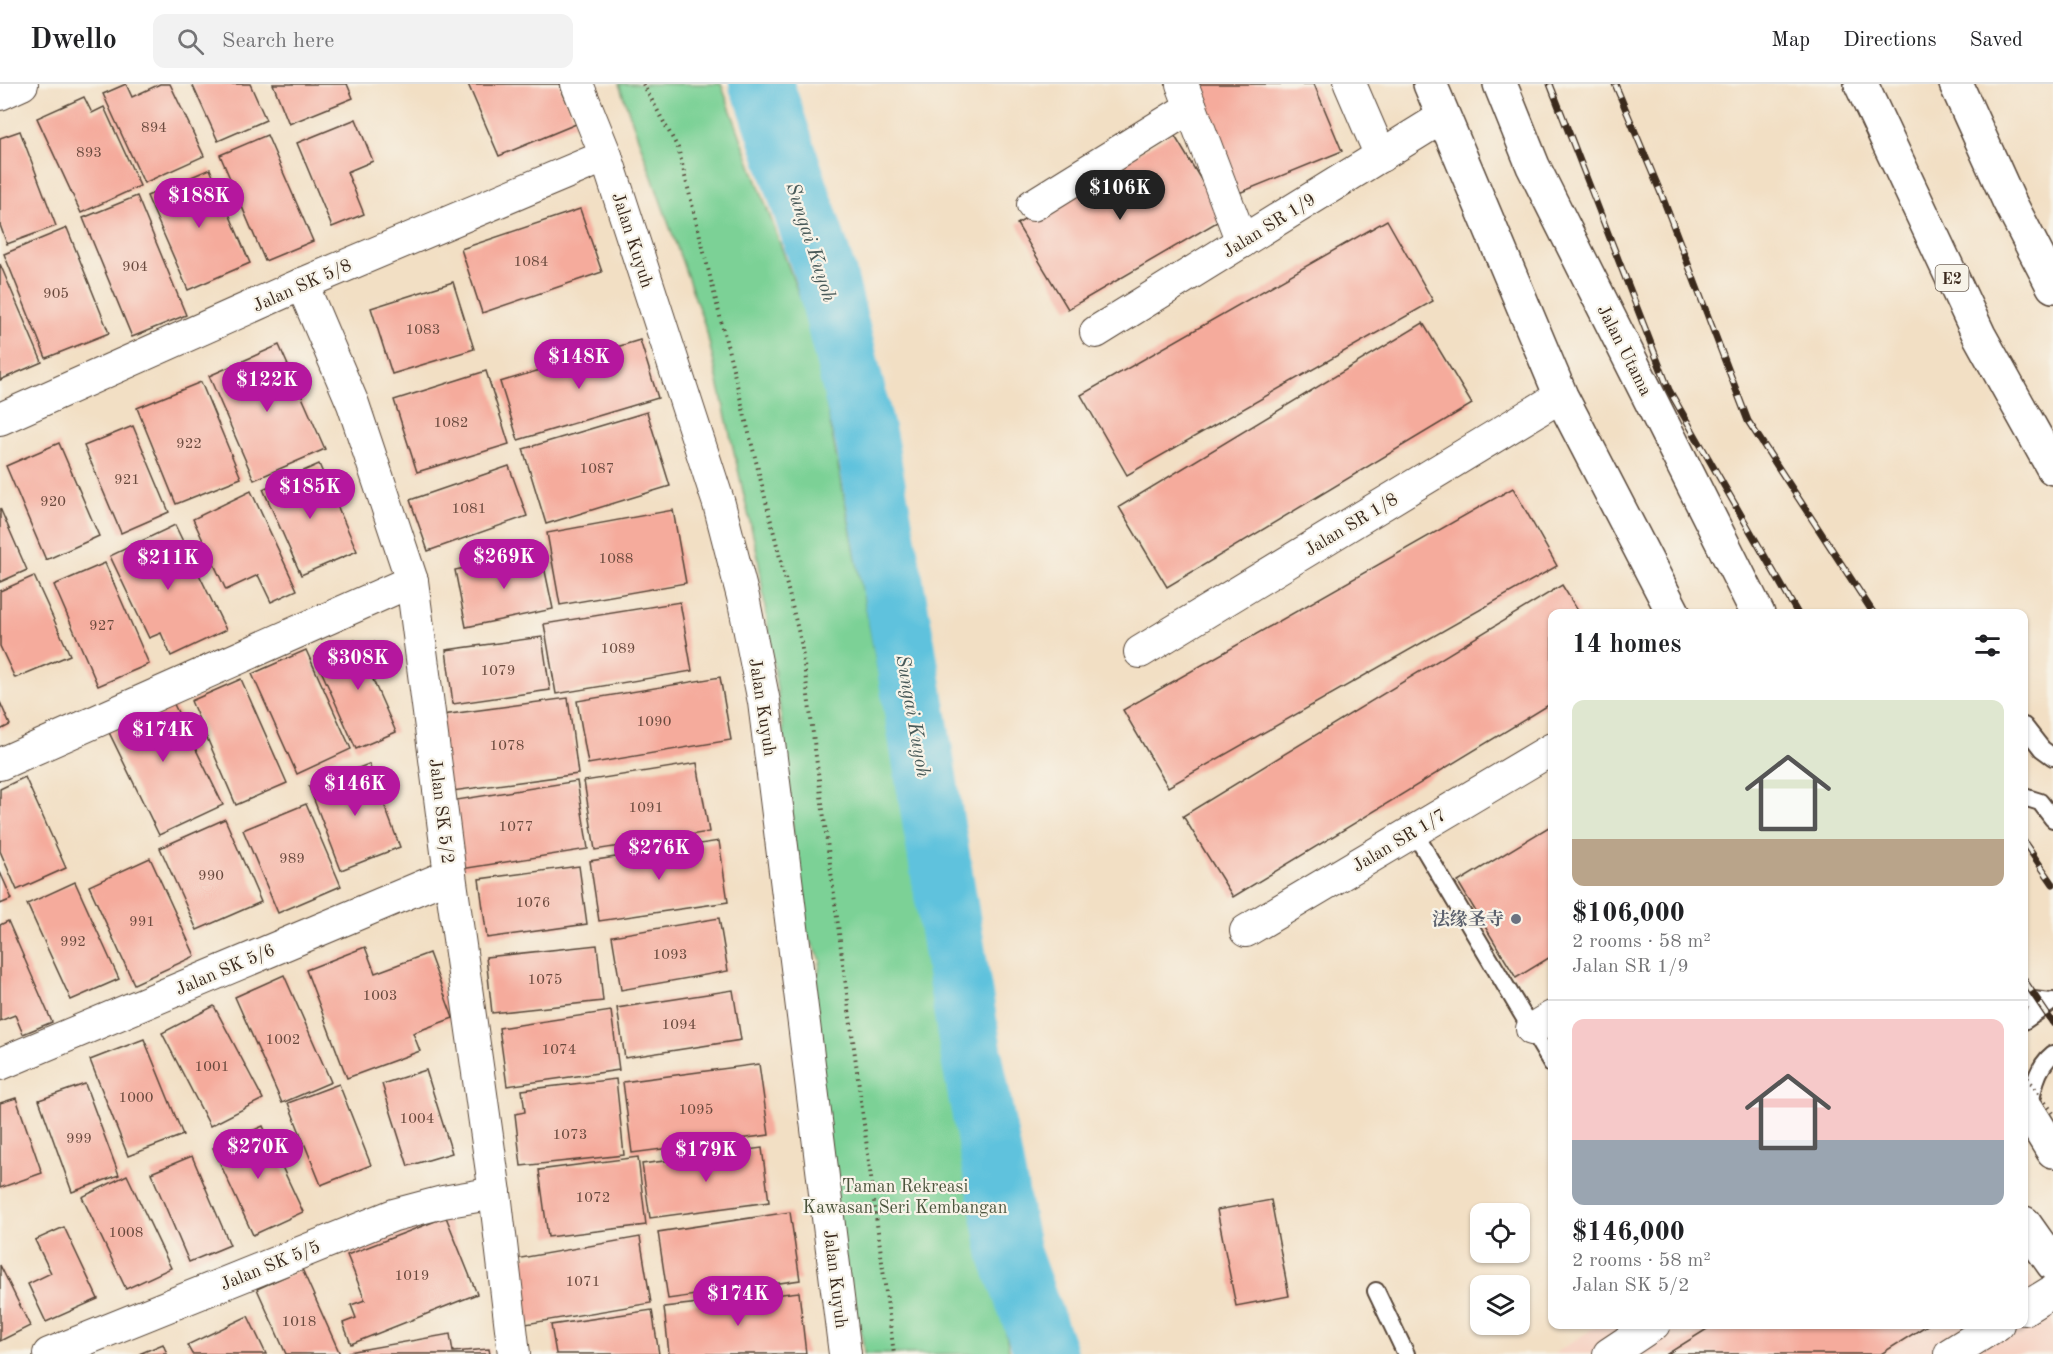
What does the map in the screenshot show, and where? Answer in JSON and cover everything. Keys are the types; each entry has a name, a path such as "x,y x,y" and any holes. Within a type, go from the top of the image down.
{"main road":[{"path":"1430,84 1561,396 1671,609"},
{"name":"Jalan Utama","path":"1500,84 1533,166 1755,609"},
{"name":"E2","path":"1860,84 1979,334 2053,468"},
{"path":"1956,84 2009,201 2053,286"},
{"path":"2035,1110 2053,1151"},
{"path":"2028,1229 2053,1264"}],"street":[{"path":"0,94 22,84"},
{"name":"Jalan Kuyuh","path":"576,84 606,156 719,504 745,608 764,702 845,1354"},
{"path":"1350,84 1381,156"},
{"path":"1033,205 1187,95 1242,242"},
{"name":"Jalan SR 1/9","path":"1096,332 1443,117"},
{"name":"Jalan SK 5/8","path":"0,419 302,284 606,156"},
{"name":"Jalan SK 5/2","path":"302,284 353,404 412,581 450,875 495,1193 514,1354"},
{"name":"Jalan SR 1/8","path":"1140,652 1561,396"},
{"path":"0,764 412,581"},
{"name":"Jalan SR 1/7","path":"1246,931 1548,751"},
{"name":"Jalan SK 5/6","path":"0,1064 450,875"},
{"name":"Jalan SK 5/5","path":"49,1354 394,1215 443,1202 495,1193"},
{"path":"2028,1307 2053,1291"},
{"path":"1609,1354 1646,1329"},
{"path":"1950,1354 1990,1329"}],"lane":[{"path":"2028,731 2042,749 2053,757"},
{"path":"2028,798 2040,802 2053,819"},
{"path":"1414,832 1542,1023 1548,1048"},
{"path":"2028,999 2052,1002"},
{"path":"2028,1018 2052,1002"},
{"path":"2035,1110 2033,1086 2046,1059 2053,1054"},
{"path":"1376,1291 1406,1354"}],"path":[{"path":"2028,1086 2035,1110"}],"shaded area":[{"path":"2028,1273 2053,1313 2053,1354 1554,1354 1592,1329 2028,1329"}],"green space":[{"name":"Taman Rekreasi Kawasan Seri Kembangan","path":"619,84 721,84 812,330 1010,1354 864,1354 831,1201 808,1025 821,960 800,922 787,759 758,557 706,329"}],"building":[{"path":"126,84 132,97 160,84 170,84 204,156 144,183 103,94"},
{"path":"192,84 250,84 266,120 218,141"},
{"path":"273,84 347,84 353,98 289,124"},
{"path":"468,84 559,84 576,124 499,156"},
{"path":"1194,84 1314,84 1342,151 1239,193"},
{"path":"84,97 92,113 104,107 140,186 81,213 37,118"},
{"path":"356,119 373,161 347,172 364,214 332,227 297,143"},
{"path":"20,131 56,226 7,244 0,225 0,138"},
{"path":"1173,133 1224,218 1068,309 1017,224"},
{"path":"267,135 313,241 265,261 220,155"},
{"path":"210,169 250,263 188,290 147,196"},
{"path":"137,196 186,315 132,337 83,218"},
{"path":"580,209 602,272 482,313 461,249"},
{"path":"1387,220 1433,301 1127,475 1081,395"},
{"path":"67,228 109,333 46,358 4,254"},
{"path":"0,264 42,362 0,380"},
{"path":"453,282 474,349 392,374 371,308"},
{"path":"1423,323 1472,404 1167,587 1119,507"},
{"path":"640,340 658,398 518,440 500,382"},
{"path":"279,345 325,449 254,480 209,376"},
{"path":"486,371 509,444 417,472 394,400"},
{"path":"201,382 241,478 176,504 137,408"},
{"path":"647,412 670,486 546,524 523,449"},
{"path":"133,426 169,512 121,533 84,446"},
{"path":"59,443 99,536 46,560 6,466"},
{"path":"319,464 357,551 301,575 263,489"},
{"path":"509,466 527,516 428,551 410,500"},
{"path":"1513,488 1557,566 1168,787 1123,710"},
{"path":"251,491 297,590 271,602 258,575 226,590 193,519"},
{"path":"0,508 27,570 0,582"},
{"path":"673,510 686,583 560,605 547,533"},
{"path":"175,525 226,630 171,656 161,633 149,638 110,556"},
{"path":"541,552 553,609 466,627 455,570"},
{"path":"105,563 149,664 98,686 54,585"},
{"path":"34,576 70,655 15,678 0,646 0,591"},
{"path":"1562,585 1577,609 1548,609 1548,705 1233,897 1183,816"},
{"path":"680,602 692,671 556,694 544,624"},
{"path":"542,637 550,690 453,704 446,650"},
{"path":"355,640 359,649 374,642 388,674 373,680 396,732 356,749 315,657"},
{"path":"306,650 351,749 297,774 252,674"},
{"path":"720,677 731,740 588,764 577,701"},
{"path":"241,679 287,783 236,805 191,701"},
{"path":"168,692 223,805 159,835 104,722"},
{"path":"568,698 578,774 445,792 435,716"},
{"path":"0,702 10,725 0,730"},
{"path":"697,763 709,832 595,850 584,781"},
{"path":"369,764 400,847 341,870 309,787"},
{"path":"25,777 66,868 17,890 0,851 0,789"},
{"path":"577,781 588,849 455,870 444,802"},
{"path":"306,804 341,886 278,913 243,830"},
{"path":"225,819 261,902 197,930 160,848"},
{"name":"法缘圣寺","path":"1548,827 1548,958 1516,978 1458,882"},
{"path":"719,841 728,902 599,921 590,861"},
{"path":"150,858 195,956 134,984 89,886"},
{"path":"579,866 587,924 487,938 479,879"},
{"path":"0,872 12,899 0,904"},
{"path":"75,882 119,979 71,1000 27,904"},
{"path":"719,918 728,971 621,990 612,936"},
{"path":"8,921 52,1022 23,1034 15,1015 0,1021 0,925"},
{"path":"597,945 603,1001 492,1013 486,957"},
{"path":"365,947 375,973 429,953 453,1018 413,1033 420,1051 347,1078 306,970"},
{"path":"284,975 331,1082 282,1103 235,997"},
{"path":"733,990 741,1040 625,1058 617,1008"},
{"path":"214,1006 263,1099 210,1126 162,1033"},
{"path":"611,1011 619,1070 507,1086 499,1028"},
{"path":"144,1039 183,1135 128,1156 90,1060"},
{"path":"759,1064 769,1135 632,1153 623,1082"},
{"path":"426,1070 452,1153 408,1166 382,1084"},
{"path":"616,1079 624,1155 521,1166 515,1114 525,1112 522,1090"},
{"path":"85,1084 119,1175 72,1192 39,1100"},
{"path":"339,1084 371,1165 321,1185 288,1103"},
{"path":"16,1098 42,1173 0,1188 0,1103"},
{"path":"263,1126 303,1212 253,1235 213,1148"},
{"path":"762,1148 769,1202 650,1218 642,1164"},
{"path":"192,1156 230,1245 189,1262 151,1173"},
{"path":"638,1157 646,1225 548,1237 539,1170"},
{"path":"127,1175 171,1268 126,1289 82,1197"},
{"path":"1271,1200 1289,1296 1236,1306 1217,1210"},
{"path":"790,1212 800,1280 668,1299 658,1232"},
{"path":"446,1217 477,1294 351,1344 343,1323 356,1318 351,1305 365,1300 347,1255"},
{"path":"64,1227 98,1299 46,1322 28,1284 51,1273 35,1240"},
{"path":"640,1237 651,1303 526,1324 515,1259"},
{"path":"0,1265 30,1326 0,1341"},
{"path":"302,1269 340,1354 286,1354 257,1289"},
{"path":"799,1292 806,1354 669,1354 664,1307"},
{"path":"652,1310 659,1354 556,1354 551,1325"},
{"path":"248,1316 266,1354 192,1354 187,1345"},
{"path":"1707,1329 1921,1329 1881,1354 1667,1354"},
{"path":"450,1334 453,1352 489,1349 490,1354 349,1354 348,1352"},
{"path":"163,1344 167,1354 139,1354"}],"waterway":[{"name":"Sungai Kuyoh","path":"760,84 766,95 826,276 866,439 905,650 973,1063 1010,1255 1046,1354"}],"railway":[{"path":"1550,84 1669,390 1795,609"},
{"path":"1615,84 1662,196 1748,421 1871,609"},
{"path":"2028,848 2053,884"},
{"path":"2028,986 2053,1023"}],"place":[{"name":"法缘圣寺","path":"1516,919"}]}
